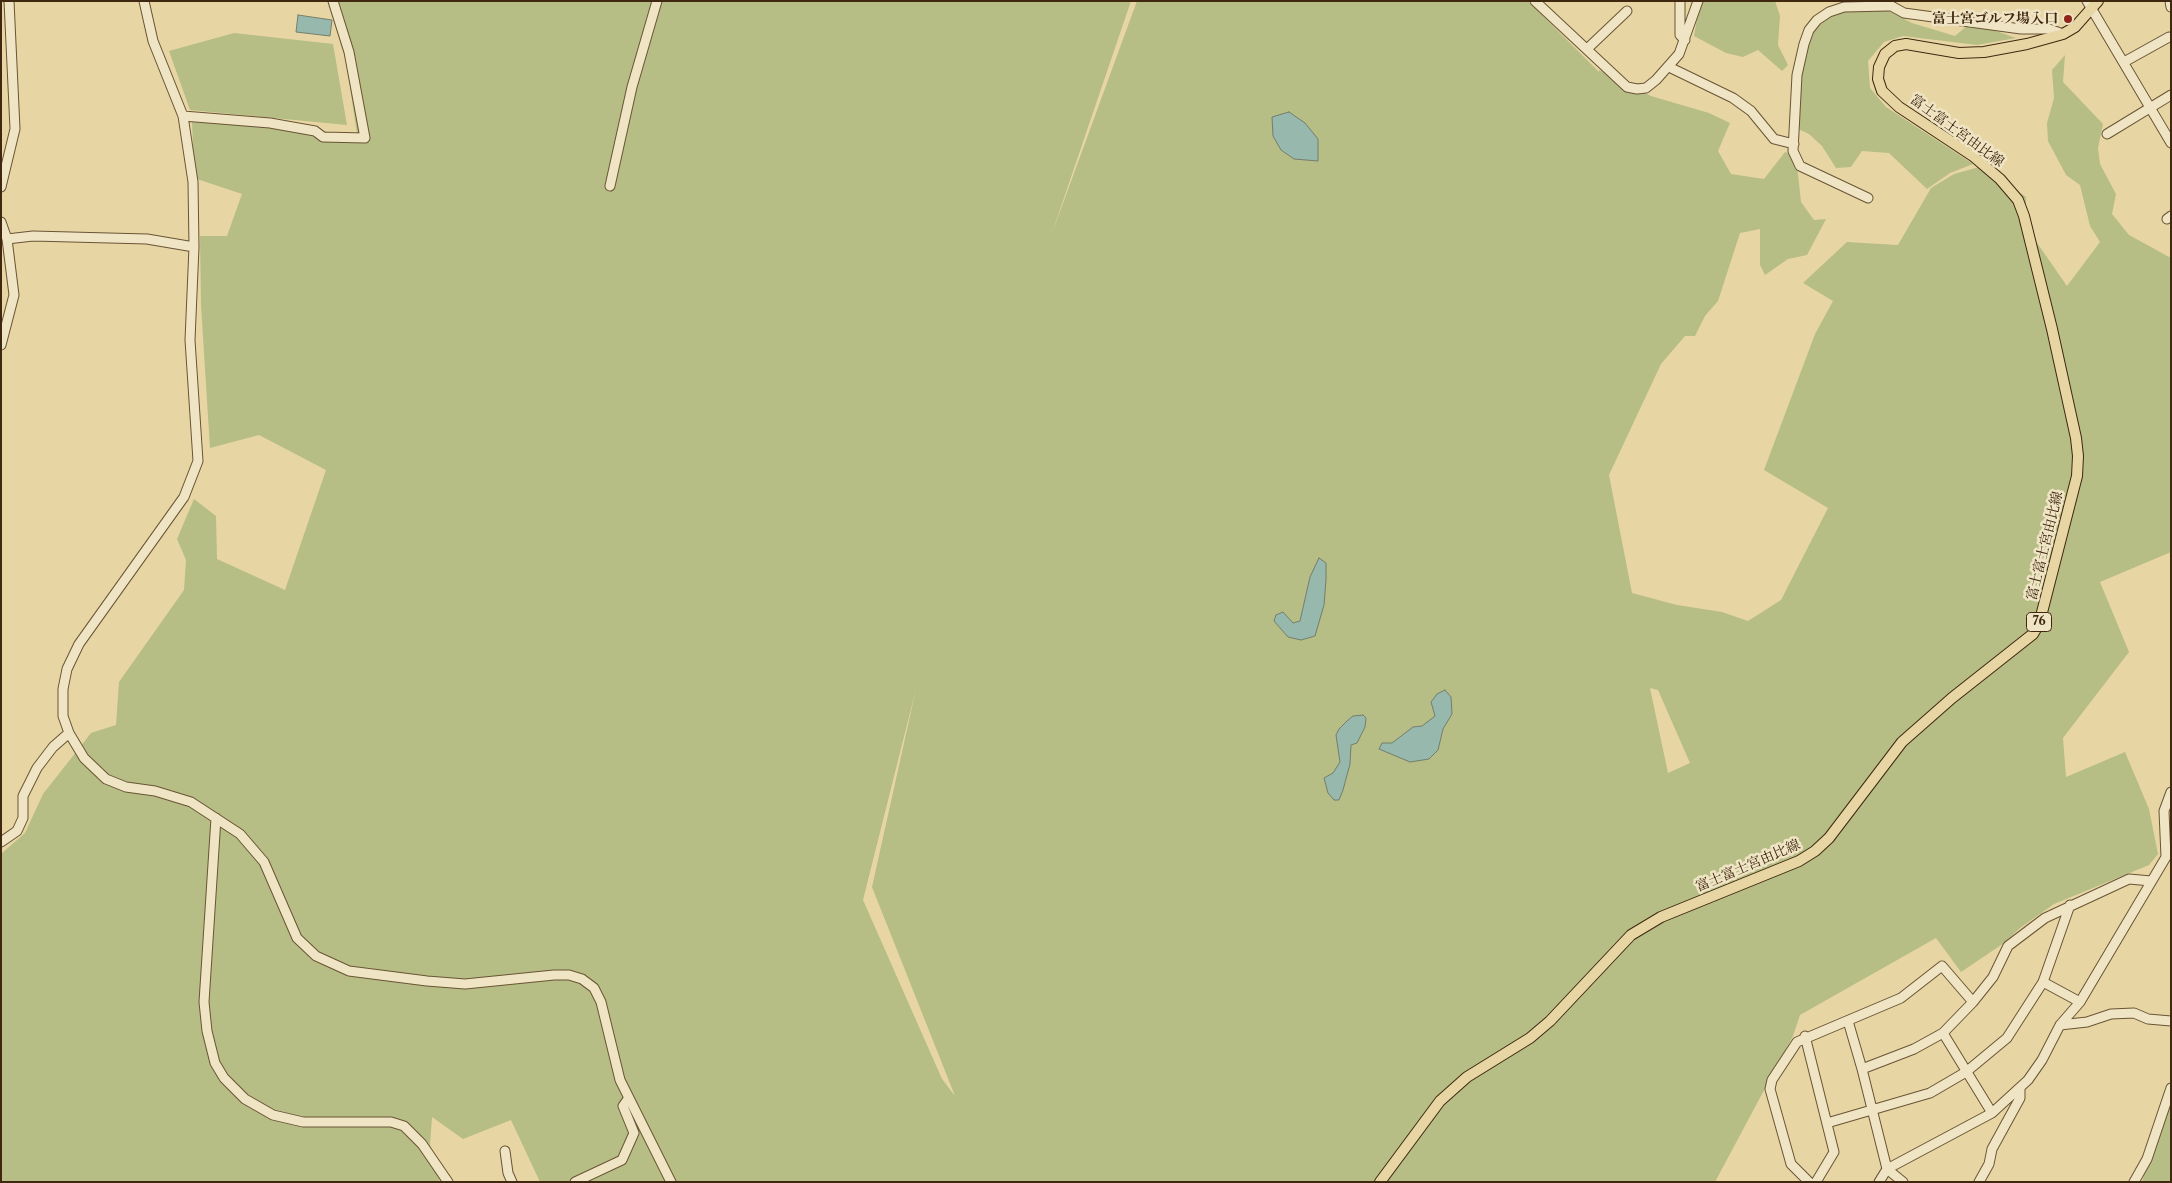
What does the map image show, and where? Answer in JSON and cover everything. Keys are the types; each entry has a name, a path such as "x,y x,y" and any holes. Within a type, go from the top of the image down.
{"main road":[{"name":"富士富士宮由比線","path":"1380,1182 1440,1101 1466,1077 1530,1038 1556,1014 1631,935 1661,917 1799,861 1815,851 1829,838 1902,742 1952,698 2033,634 2039,624 2077,476 2078,456 2076,438 2052,329 2024,216 2018,200 2000,179 1973,156 1900,107 1882,91 1878,79 1879,67 1885,54 1895,46 1906,44 1960,52 1984,52 2027,44 2062,34 2075,27 2093,4"}],"street":[{"path":"1,187 15,129 9,1"},
{"path":"144,1 153,41 183,116 193,182 194,247 190,340 198,461 184,497 80,644 67,668 62,688 63,716 69,734 84,758 106,779 126,787 155,791 192,802 240,834 264,862 297,938 316,956 349,971 465,984 554,975 569,975 582,979 594,988 601,1002 620,1080 671,1182"},
{"path":"183,116 270,123 315,131 323,137 365,138 349,52 332,1"},
{"path":"610,186 632,87 657,1"},
{"path":"1535,1 1628,86 1637,89 1646,88 1669,67 1679,54 1698,1"},
{"path":"1680,1 1680,35 1685,40"},
{"path":"2170,1 2171,7"},
{"path":"1868,198 1800,166 1793,151 1797,75 1809,30 1823,16 1844,7 1887,4 1904,13 1920,16 2021,29 2049,29 2062,34"},
{"path":"2093,4 2171,143"},
{"path":"1587,49 1626,11"},
{"path":"2124,62 2169,36"},
{"path":"1669,67 1733,98 1751,111 1774,139 1794,144"},
{"path":"2107,134 2171,95"},
{"path":"1,222 8,239 14,295 1,345"},
{"path":"8,239 33,236 147,239 194,247"},
{"path":"1,842 17,831 24,818 24,796 37,768 53,747 69,734"},
{"path":"1879,1182 1887,1169 1992,1113 2020,1088 2042,1060 2060,1025 2080,1002 2166,856 2164,811 2171,792"},
{"path":"216,818 204,1002 207,1031 215,1063 224,1078 245,1099 273,1115 303,1122 391,1122 404,1126 422,1144 448,1182"},
{"path":"1862,1069 1914,1049 1943,1032 1973,1002 1993,977 2008,946 2045,918 2130,879 2151,881"},
{"path":"1827,1123 1930,1093 1966,1072 2007,1038 2043,982 2070,905"},
{"path":"1808,1182 1791,1164 1770,1089 1772,1080 1797,1042 1805,1036 1848,1021 1900,998 1942,966 1973,1002"},
{"path":"2043,982 2080,1002"},
{"path":"2060,1025 2087,1022 2111,1014 2134,1013 2148,1018 2171,1021"},
{"path":"1848,1021 1887,1169 1903,1182"},
{"path":"1943,1032 1992,1113"},
{"path":"1805,1036 1834,1152 1816,1182"},
{"path":"1979,1182 1989,1164 1992,1149 2020,1098 2020,1088"},
{"path":"2134,1182 2147,1159 2171,1088"},
{"path":"575,1182 622,1160 634,1133 623,1106 628,1099"},
{"path":"505,1151 512,1182"}],"green space":[{"path":"337,1 1131,1 1051,236 1137,1 1528,1 1599,72 1599,70 1651,96 1709,113 1730,123 1718,151 1731,174 1764,179 1785,152 1796,156 1801,202 1814,220 1826,219 1807,255 1788,259 1765,275 1760,265 1760,229 1740,233 1718,301 1705,316 1695,336 1685,336 1661,364 1609,475 1632,593 1677,605 1722,612 1748,621 1781,600 1828,508 1764,470 1815,334 1833,301 1803,283 1847,242 1898,245 1931,188 1954,174 1983,166 2026,197 2026,227 2067,286 2100,242 2090,226 2080,185 2066,175 2048,141 2047,123 2054,98 2052,70 2065,55 2063,82 2103,124 2098,148 2100,164 2116,194 2112,214 2129,235 2171,258 2171,552 2100,582 2129,652 2063,738 2066,777 2125,752 2149,809 2158,854 2149,865 2054,904 2020,928 2004,943 1961,972 1936,938 1800,1015 1793,1036 1715,1182 540,1182 511,1120 463,1139 432,1117 430,1145 440,1182 1,1182 1,854 25,833 43,794 91,733 116,725 119,682 184,590 186,560 177,539 194,499 216,516 217,559 285,590 326,470 259,435 210,448 201,305 200,236 227,236 242,194 194,178 192,122 357,134","holes":["1650,688 1658,690 1690,763 1668,773","916,689 872,887 955,1096 942,1079 863,900"]},
{"path":"1700,1 1775,1 1780,16 1778,45 1788,65 1782,71 1758,50 1743,57 1726,53 1694,36"},
{"path":"1883,8 1912,23 1955,36 1968,25 1993,30 2016,38 1977,45 1903,36 1884,42 1868,61 1870,88 1886,107 1973,164 1950,173 1927,189 1889,153 1862,151 1851,167 1836,168 1822,146 1809,134 1796,128 1797,96 1807,41 1818,26 1835,13 1856,9"},
{"path":"234,33 333,44 347,125 190,110 169,51"},
{"path":"2171,1083 2171,1182 2142,1182 2160,1119"}],"water":[{"path":"298,15 332,20 330,36 296,32"},
{"path":"1289,112 1305,123 1318,139 1318,161 1294,159 1281,150 1273,136 1272,117"},
{"path":"1319,558 1326,563 1326,580 1324,605 1315,636 1301,640 1288,637 1274,621 1276,615 1283,612 1293,623 1300,621 1310,577"},
{"path":"1445,690 1451,697 1452,714 1443,729 1438,750 1429,759 1410,762 1379,749 1382,743 1392,743 1413,727 1422,726 1435,716 1431,702 1437,694"},
{"path":"1363,715 1366,718 1365,727 1357,743 1351,745 1350,764 1343,790 1339,800 1334,800 1328,793 1324,778 1333,773 1340,762 1336,735 1339,729 1353,716"}],"place":[{"name":"富士宮ゴルフ場入口","path":"2068,19"}]}
